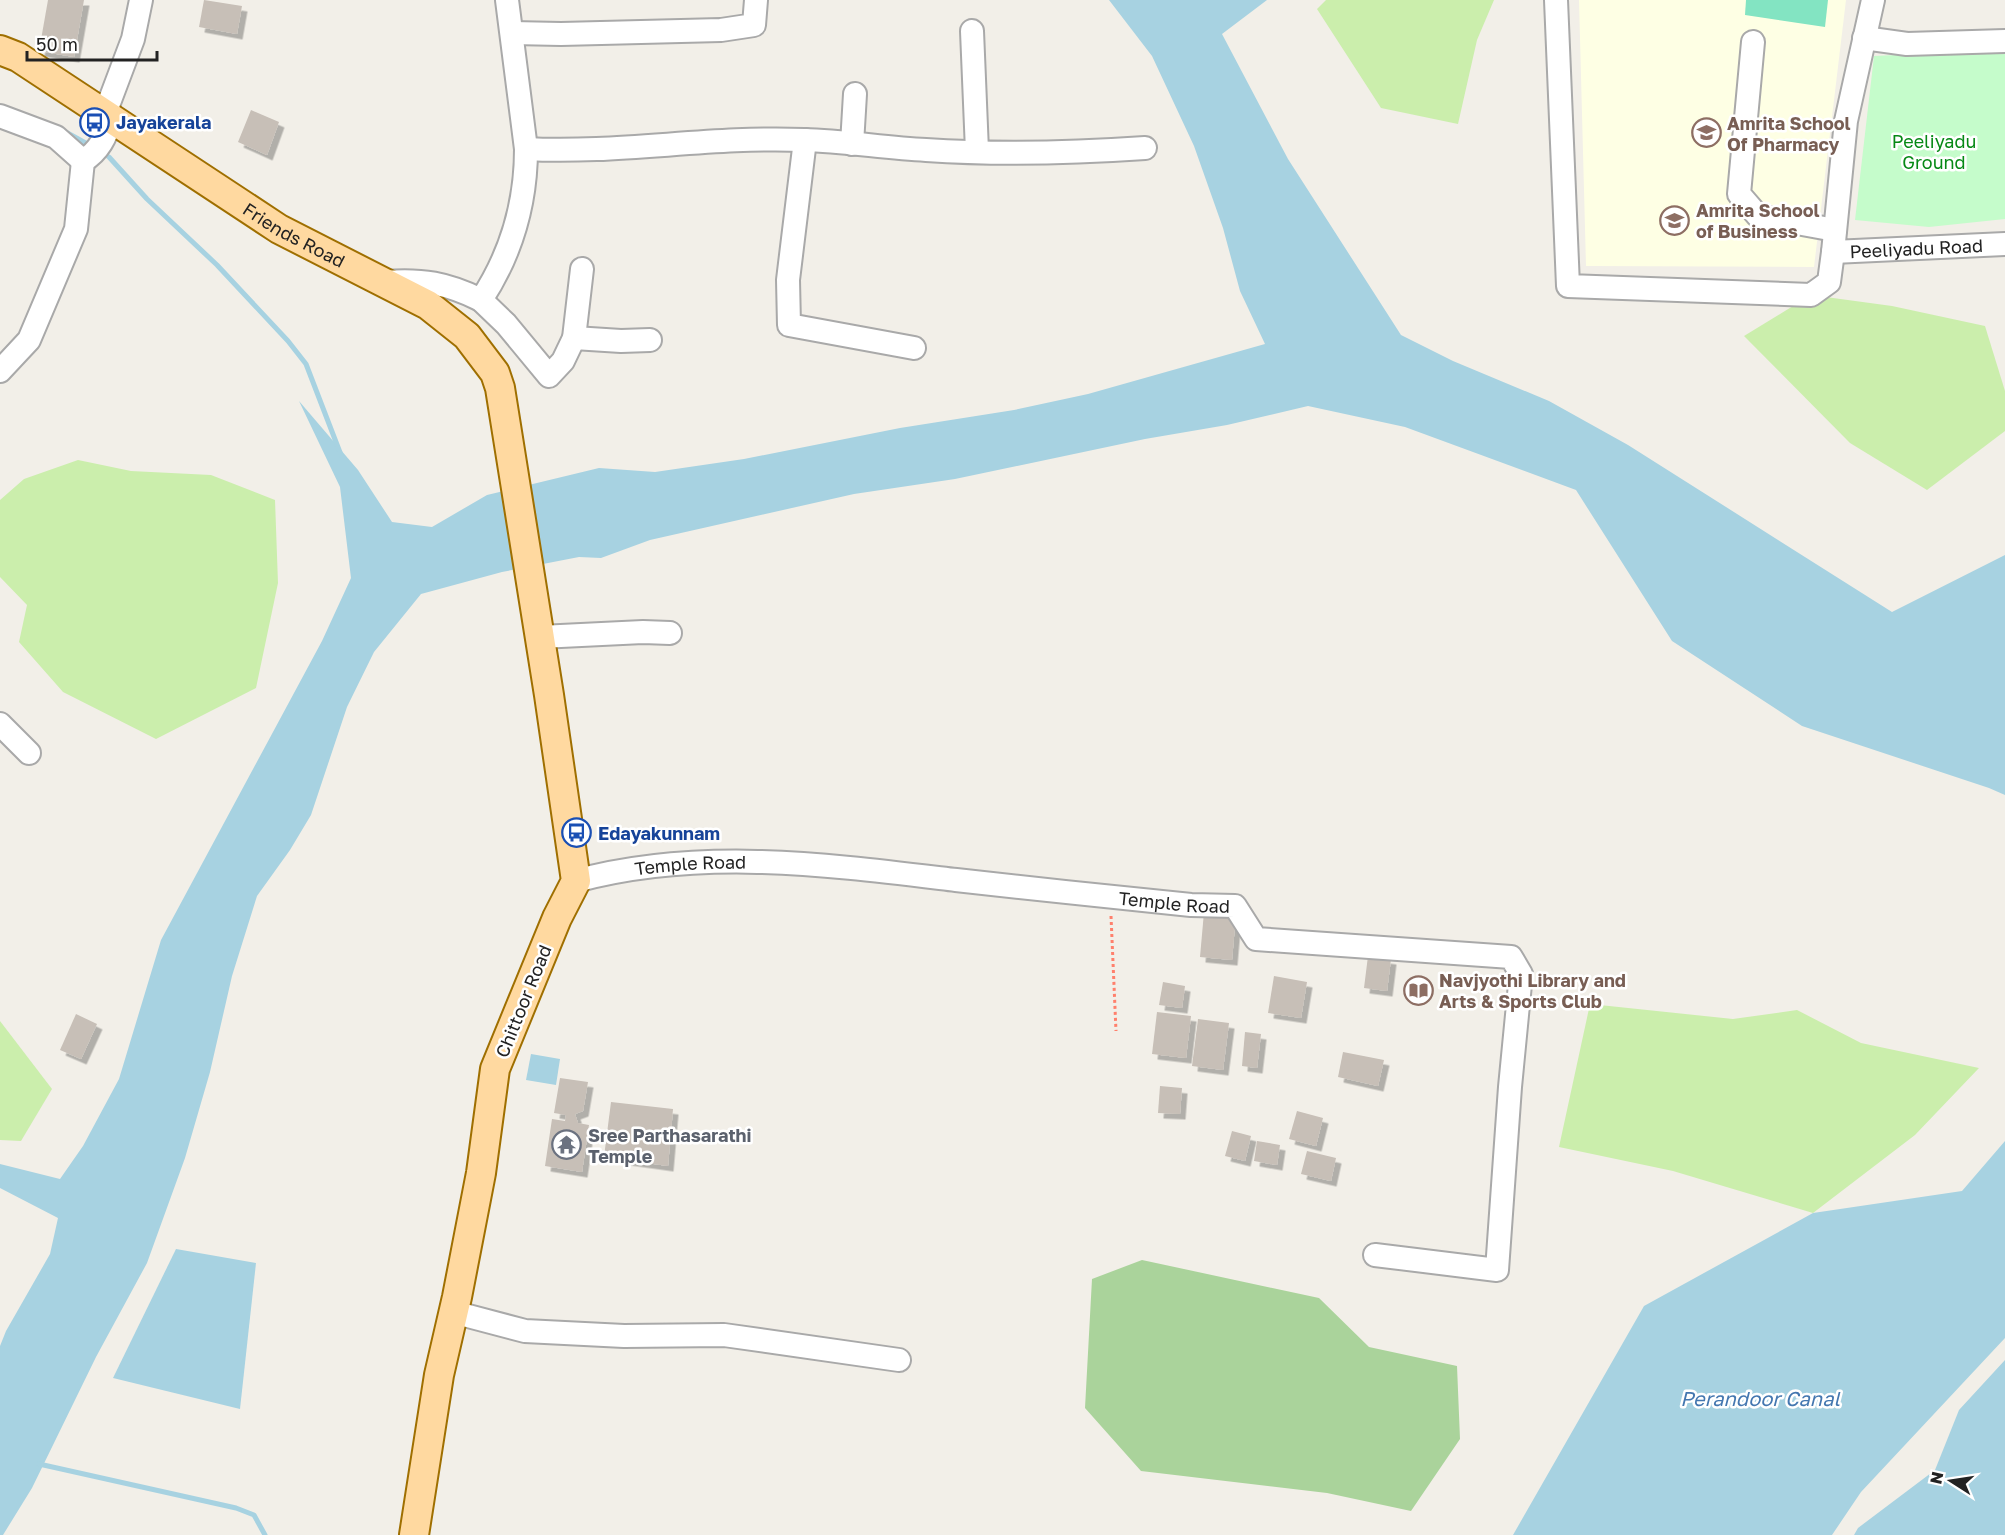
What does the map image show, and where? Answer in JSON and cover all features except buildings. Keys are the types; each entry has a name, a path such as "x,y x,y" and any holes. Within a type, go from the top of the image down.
{"main road":[{"name":"Friends Road","path":"0,50 18,57 106,125 279,229 428,305 467,336 486,358 495,373 500,388 540,637"},
{"path":"540,637 576,881"},
{"name":"Chittoor Road","path":"414,1535 439,1375 481,1173 495,1069 557,918 576,881"}],"street":[{"path":"0,371 29,340 76,229 87,159 106,125 133,39 141,0"},
{"path":"482,300 500,267 518,219 525,188 526,149 507,0"},
{"path":"512,33 722,30 754,25 756,0"},
{"path":"1556,0 1568,286 1811,295 1829,282 1834,241 1758,216 1739,194 1753,42"},
{"name":"Peeliyadu Road","path":"1873,0 1846,121 1834,241 2005,244"},
{"path":"972,31 977,151"},
{"path":"1864,38 1907,44 2005,40"},
{"path":"852,144 855,94"},
{"path":"0,116 56,137 87,159"},
{"path":"526,149 641,148 757,139 805,140 928,150 1070,154 1145,148"},
{"path":"805,140 788,280 789,326 914,348"},
{"path":"384,282 406,280 433,282 463,291 482,300 506,324 549,376 562,361 574,338 582,269"},
{"path":"574,338 650,340"},
{"path":"540,637 643,632 670,633"},
{"path":"0,724 30,753"},
{"name":"Temple Road","path":"576,881 607,873 677,863 777,863 841,867 1110,896 1235,906 1256,939 1511,957 1521,974 1510,1087 1497,1270 1375,1255"},
{"path":"453,1312 525,1330 624,1336 724,1335 899,1360"}],"path":[{"path":"1110,896 1116,1031"}],"shaded area":[{"name":"Amrita School Of Pharmacy","path":"1579,0 1846,0 1814,267 1586,266"}],"green space":[{"path":"1326,0 1494,0 1477,40 1458,124 1381,108 1317,9"},
{"path":"1746,0 1828,0 1825,27 1745,15"},
{"name":"Peeliyadu Ground","path":"2005,50 2005,219 1929,227 1855,220 1874,56"},
{"path":"1811,295 1892,306 1985,326 2005,391 2005,431 1927,490 1850,443 1744,336"},
{"path":"78,460 131,471 211,475 275,500 278,583 256,688 156,739 63,692 19,642 27,605 0,577 0,500 24,479"},
{"path":"1590,1004 1733,1019 1797,1010 1861,1043 1979,1068 1915,1135 1813,1213 1673,1171 1559,1147"},
{"path":"0,1021 52,1089 21,1141 0,1140"},
{"path":"1142,1260 1319,1298 1369,1347 1457,1366 1460,1439 1411,1511 1327,1493 1141,1471 1085,1408 1092,1279"}],"water":[{"path":"1109,0 1267,0 1222,34 1288,159 1401,335 1453,361 1549,401 1628,445 1892,612 2005,555 2005,795 1802,726 1672,641 1576,490 1405,427 1308,406 1227,425 1145,439 955,479 854,494 650,540 601,558 579,557 502,572 421,594 374,652 347,707 311,815 290,850 257,896 232,976 210,1072 185,1158 147,1263 96,1357 32,1488 3,1535 0,1535 0,1346 6,1331 50,1254 58,1218 0,1188 0,1164 60,1179 83,1146 119,1079 161,940 322,641 351,578 340,487 299,401 358,470 392,522 432,527 487,495 599,468 655,472 744,459 900,428 1014,410 1088,394 1265,344 1240,291 1223,228 1194,146 1152,56"},
{"path":"531,1054 560,1059 556,1085 526,1080"},
{"name":"Perandoor Canal","path":"2005,1141 2005,1338 1861,1492 1832,1535 1513,1535 1644,1306 1813,1213 1962,1191"},
{"path":"176,1249 256,1263 240,1409 113,1378"},
{"path":"2005,1360 2005,1535 1854,1535 1858,1528 1935,1470 1959,1410"}],"waterway":[{"path":"62,130 91,146"},
{"path":"101,152 109,157 147,199 217,265 288,341 306,364 341,455"},
{"path":"39,1464 236,1508 254,1515 265,1535"}],"place":[{"name":"Jayakerala","path":"95,122"},
{"name":"Amrita School Of Pharmacy","path":"1706,133"},
{"name":"Amrita School of Business","path":"1675,220"},
{"name":"Edayakunnam","path":"577,833"},
{"name":"Navjyothi Library and Arts & Sports Club","path":"1418,990"},
{"name":"Sree Parthasarathi Temple","path":"567,1145"}]}
